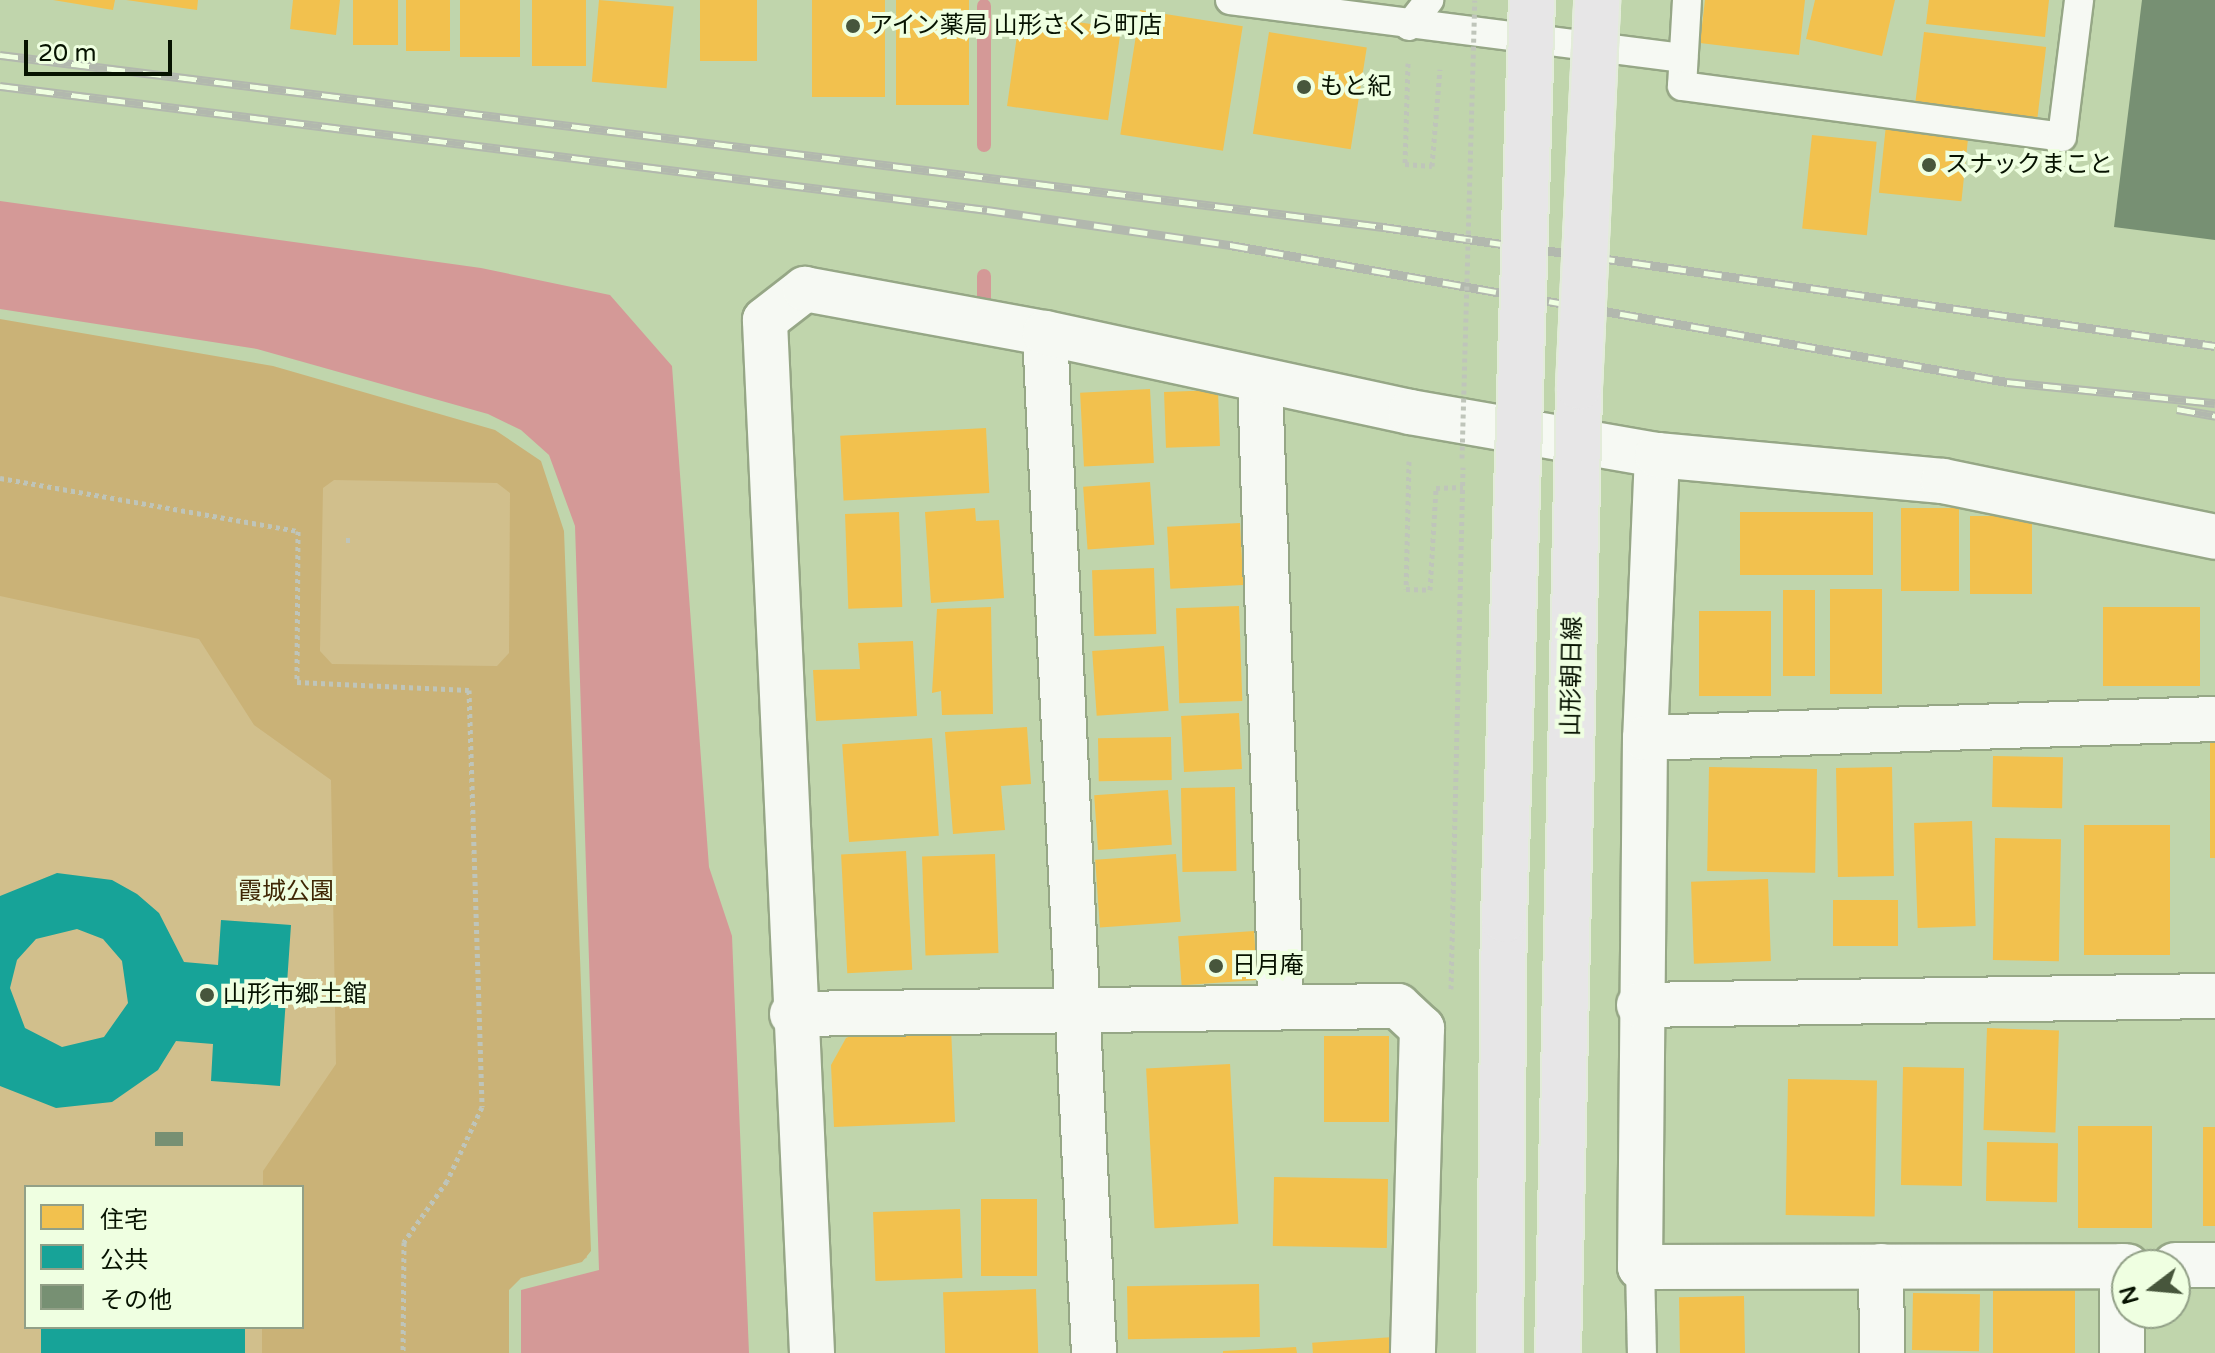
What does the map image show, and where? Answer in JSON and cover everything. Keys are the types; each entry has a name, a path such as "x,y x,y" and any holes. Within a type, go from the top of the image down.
{"main road":[{"path":"1500,1353 1506,840 1532,0"},
{"name":"山形朝日線","path":"1558,1353 1579,387 1597,0"}],"street":[{"path":"812,1353 792,1014 765,320 805,289 1045,333 1410,412 1657,455 1943,481 2215,537"},
{"path":"1045,333 1082,1008 1094,1353"},
{"path":"1260,381 1281,1004"},
{"path":"1657,455 1645,738 1639,1005 1640,1267 2111,1266"},
{"path":"1645,738 2215,719"},
{"path":"1639,1005 2215,996"},
{"path":"792,1014 1281,1004 1398,1006 1422,1028 1413,1353"},
{"path":"2191,1265 2215,1265"},
{"path":"1881,1266 1882,1353"},
{"path":"2122,1353 2123,1329"}],"lane":[{"path":"1230,0 1409,26 1683,58"},
{"path":"1409,26 1429,0"},
{"path":"1687,0 1682,86 2062,137 2079,0"},
{"path":"1640,1267 1642,1353"}],"path":[{"path":"1450,1007 1470,68 1475,0"},
{"path":"1409,26 1405,164 1432,166 1436,69 1447,69"},
{"path":"1459,69 1470,68"},
{"path":"1410,412 1406,589 1430,590 1436,488 1463,487"},
{"path":"0,478 298,531 297,682 469,690 482,1107 447,1181 404,1242 403,1353"},
{"path":"346,540 354,540"}],"green space":[{"name":"霞城公園","path":"0,350 436,415 560,526 587,1258 507,1281 507,1353 0,1353"}],"shaded area":[{"path":"0,201 481,268 610,295 672,366 709,867 732,936 749,1353 521,1353 521,1290 599,1270 575,526 549,455 521,430 488,414 257,349 0,309"},
{"path":"0,319 273,366 495,430 541,461 564,531 591,1251 582,1262 521,1278 509,1290 509,1353 262,1353 262,1329 304,1329 304,1185 263,1185 263,1171 336,1064 331,780 254,725 199,639 0,596","holes":["334,480 497,483 510,493 509,653 497,666 332,664 320,651 323,488"]}],"building: 住宅":[{"path":"53,0 115,0 113,10"},
{"path":"126,0 198,0 197,10"},
{"path":"293,0 340,0 336,35 290,29"},
{"path":"353,0 398,0 398,45 353,45"},
{"path":"406,0 450,0 450,51 406,51"},
{"path":"460,0 520,0 520,57 460,57"},
{"path":"532,0 586,0 586,66 532,66"},
{"path":"599,0 674,7 667,88 592,82"},
{"path":"700,0 757,0 757,61 700,61"},
{"path":"812,0 885,0 885,97 812,97"},
{"path":"896,0 969,0 969,105 896,105"},
{"path":"1705,0 1805,0 1799,55 1700,43"},
{"path":"1815,0 1895,0 1882,56 1806,39"},
{"path":"1929,0 2049,0 2045,37 1926,24"},
{"path":"1140,10 1243,26 1223,151 1120,134"},
{"path":"1020,14 1121,28 1108,120 1007,106"},
{"path":"1269,32 1367,47 1351,149 1253,134"},
{"path":"1924,32 2046,47 2037,117 1915,102"},
{"path":"1886,125 1969,134 1961,201 1879,193"},
{"path":"1812,135 1877,142 1867,235 1802,228"},
{"path":"1150,389 1154,463 1084,467 1080,393"},
{"path":"1218,390 1220,446 1166,448 1164,392"},
{"path":"986,428 989,493 844,501 840,436"},
{"path":"1150,482 1154,545 1088,550 1083,487"},
{"path":"975,508 976,521 999,520 1004,598 931,603 925,512"},
{"path":"1901,508 1959,508 1959,591 1901,591"},
{"path":"899,512 902,607 848,609 845,514"},
{"path":"1740,512 1873,512 1873,575 1740,575"},
{"path":"1970,516 2032,516 2032,594 1970,594"},
{"path":"1240,523 1243,585 1170,589 1167,527"},
{"path":"1154,568 1156,634 1094,636 1092,570"},
{"path":"1830,589 1882,589 1882,694 1830,694"},
{"path":"1783,590 1815,590 1815,676 1783,676"},
{"path":"1239,606 1242,701 1179,703 1176,608"},
{"path":"991,607 993,714 942,715 941,691 932,693 937,609"},
{"path":"2103,607 2200,607 2200,686 2103,686"},
{"path":"1699,611 1771,611 1771,696 1699,696"},
{"path":"913,641 917,716 816,721 813,670 860,669 858,643"},
{"path":"1164,646 1169,711 1097,716 1092,651"},
{"path":"1239,713 1242,769 1184,772 1181,716"},
{"path":"1027,727 1031,784 1001,786 1005,830 953,834 945,732"},
{"path":"1171,737 1172,780 1099,781 1098,738"},
{"path":"932,738 939,836 849,842 842,744"},
{"path":"2210,742 2215,742 2215,858 2210,858"},
{"path":"1993,756 2063,757 2062,808 1992,807"},
{"path":"1709,767 1817,769 1815,873 1707,871"},
{"path":"1892,767 1894,876 1838,877 1836,768"},
{"path":"1235,787 1236,871 1182,872 1181,788"},
{"path":"1168,790 1172,845 1098,850 1094,795"},
{"path":"1972,821 1976,926 1918,928 1914,823"},
{"path":"2084,825 2170,825 2170,955 2084,955"},
{"path":"1995,838 2061,839 2059,961 1993,960"},
{"path":"906,851 912,970 847,973 841,854"},
{"path":"995,854 998,953 925,955 922,857"},
{"path":"1176,854 1181,922 1100,927 1095,860"},
{"path":"1768,879 1771,961 1694,964 1691,882"},
{"path":"1833,900 1898,900 1898,946 1833,946"},
{"path":"1254,931 1257,980 1182,985 1178,936"},
{"path":"951,1027 955,1122 834,1127 831,1065 846,1038 865,1030"},
{"path":"1987,1028 2059,1031 2055,1132 1983,1130"},
{"path":"1324,1036 1389,1036 1389,1122 1324,1122"},
{"path":"1230,1064 1238,1224 1154,1228 1146,1068"},
{"path":"1903,1067 1964,1068 1962,1186 1901,1185"},
{"path":"1788,1079 1877,1081 1875,1217 1786,1215"},
{"path":"2078,1126 2152,1126 2152,1228 2078,1228"},
{"path":"2203,1127 2215,1127 2215,1226 2203,1226"},
{"path":"1987,1142 2058,1143 2057,1202 1986,1201"},
{"path":"1274,1177 1388,1179 1387,1248 1273,1246"},
{"path":"981,1199 1037,1199 1037,1276 981,1276"},
{"path":"960,1209 962,1278 875,1281 873,1212"},
{"path":"1259,1284 1260,1337 1128,1339 1127,1286"},
{"path":"1993,1287 2075,1287 2075,1353 1993,1353"},
{"path":"1036,1289 1038,1353 945,1353 943,1292"},
{"path":"1913,1293 1980,1294 1979,1351 1912,1350"},
{"path":"1744,1296 1745,1353 1680,1353 1679,1297"},
{"path":"1393,1337 1394,1353 1313,1353 1312,1343"},
{"path":"1296,1347 1297,1353 1223,1353 1223,1351"}],"building: 公共":[{"name":"山形市郷土館","path":"57,873 112,880 137,894 159,913 184,962 218,965 221,920 291,925 280,1086 211,1081 213,1044 176,1041 158,1070 112,1102 56,1108 0,1086 0,896","holes":["77,929 103,939 122,961 128,1003 104,1037 62,1047 25,1028 10,988 17,960 36,939"]},
{"path":"41,1329 245,1329 245,1353 41,1353"}],"building: その他":[{"path":"2142,0 2215,0 2215,240 2114,227"},
{"path":"155,1132 183,1132 183,1146 155,1146"}],"waterway":[{"path":"984,6 984,145"},
{"path":"984,276 984,298"}],"railway":[{"path":"0,55 1383,227 2215,346"},
{"path":"0,86 987,210 1230,245 2007,382 2215,403"},
{"path":"2177,409 2215,416"}],"place":[{"name":"アイン薬局 山形さくら町店","path":"853,26"},
{"name":"もと紀","path":"1304,87"},
{"name":"スナックまこと","path":"1929,165"},
{"name":"日月庵","path":"1216,966"},
{"name":"山形市郷土館","path":"207,995"}]}
